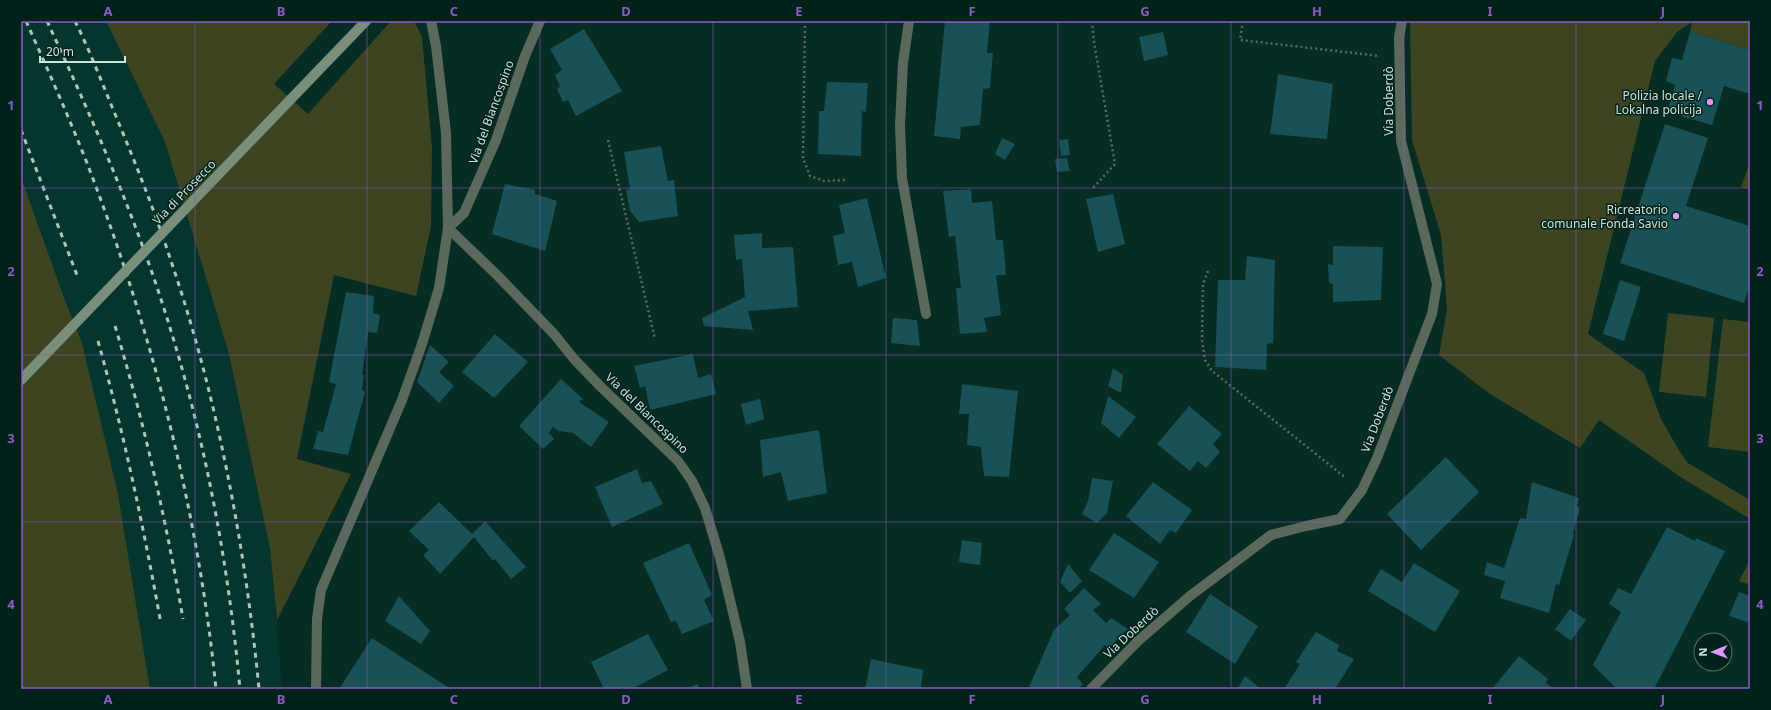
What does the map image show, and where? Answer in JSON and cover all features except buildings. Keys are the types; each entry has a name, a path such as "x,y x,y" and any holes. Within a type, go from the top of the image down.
{"main road":[{"name":"Via di Prosecco","path":"21,380 366,21"}],"street":[{"path":"316,689 317,619 321,590 402,400 422,344 439,288 448,228 446,133 436,46 431,21"},
{"name":"Via del Biancospino","path":"540,21 525,56 496,140 479,180 464,213 448,228 498,276 554,334 574,359 601,388 678,461 692,480 705,508 720,558 740,642 747,689"},
{"path":"909,21 903,63 900,125 902,178 926,314"},
{"name":"Via Doberdò","path":"1091,689 1138,641 1190,596 1271,535 1340,519 1362,490 1377,458 1432,314 1437,284 1401,141 1400,37 1402,21"}],"path":[{"path":"805,21 803,158 810,176 824,181 847,180"},
{"path":"1092,21 1094,42 1115,164 1093,188"},
{"path":"1243,21 1240,40 1400,59"},
{"path":"608,140 655,339"},
{"path":"1208,271 1203,284 1202,340 1205,360 1212,371 1362,490"}],"shaded area":[{"path":"21,21 106,21 165,142 229,354 270,549 282,689 150,689 118,494 82,343 63,295 21,177"}],"green space":[{"path":"106,21 332,21 274,84 308,114 391,21 414,21 422,37 432,148 431,226 416,296 334,275 297,459 351,474 277,620 270,549 229,354 165,142"},
{"path":"1410,21 1750,21 1750,50 1690,32 1692,22 1677,32 1655,61 1588,334 1644,373 1661,419 1680,452 1688,463 1750,500 1750,519 1682,478 1599,420 1580,448 1490,394 1439,355 1447,309 1441,235 1412,140"},
{"path":"1750,162 1750,189 1741,187"},
{"path":"21,177 63,295 82,343 118,494 150,689 21,689"},
{"path":"1668,313 1714,318 1706,397 1659,392"},
{"path":"1723,319 1750,322 1750,452 1708,447"},
{"path":"1750,560 1750,585 1739,581"}],"railway":[{"path":"26,21 87,163 132,291 152,356 184,488 197,555 208,622 216,689"},
{"path":"47,21 83,99 132,219 174,341 197,426 216,513 230,601 240,689"},
{"path":"75,21 96,67 151,204 187,310 202,363 227,471 237,525 246,580 259,689"},
{"path":"21,130 77,275"},
{"path":"115,326 126,362 154,471 183,619"},
{"path":"98,341 133,482 161,624"}],"place":[{"name":"Polizia locale / Lokalna policija","path":"1710,102"},
{"name":"Ricreatorio comunale Fonda Savio","path":"1676,216"}]}
